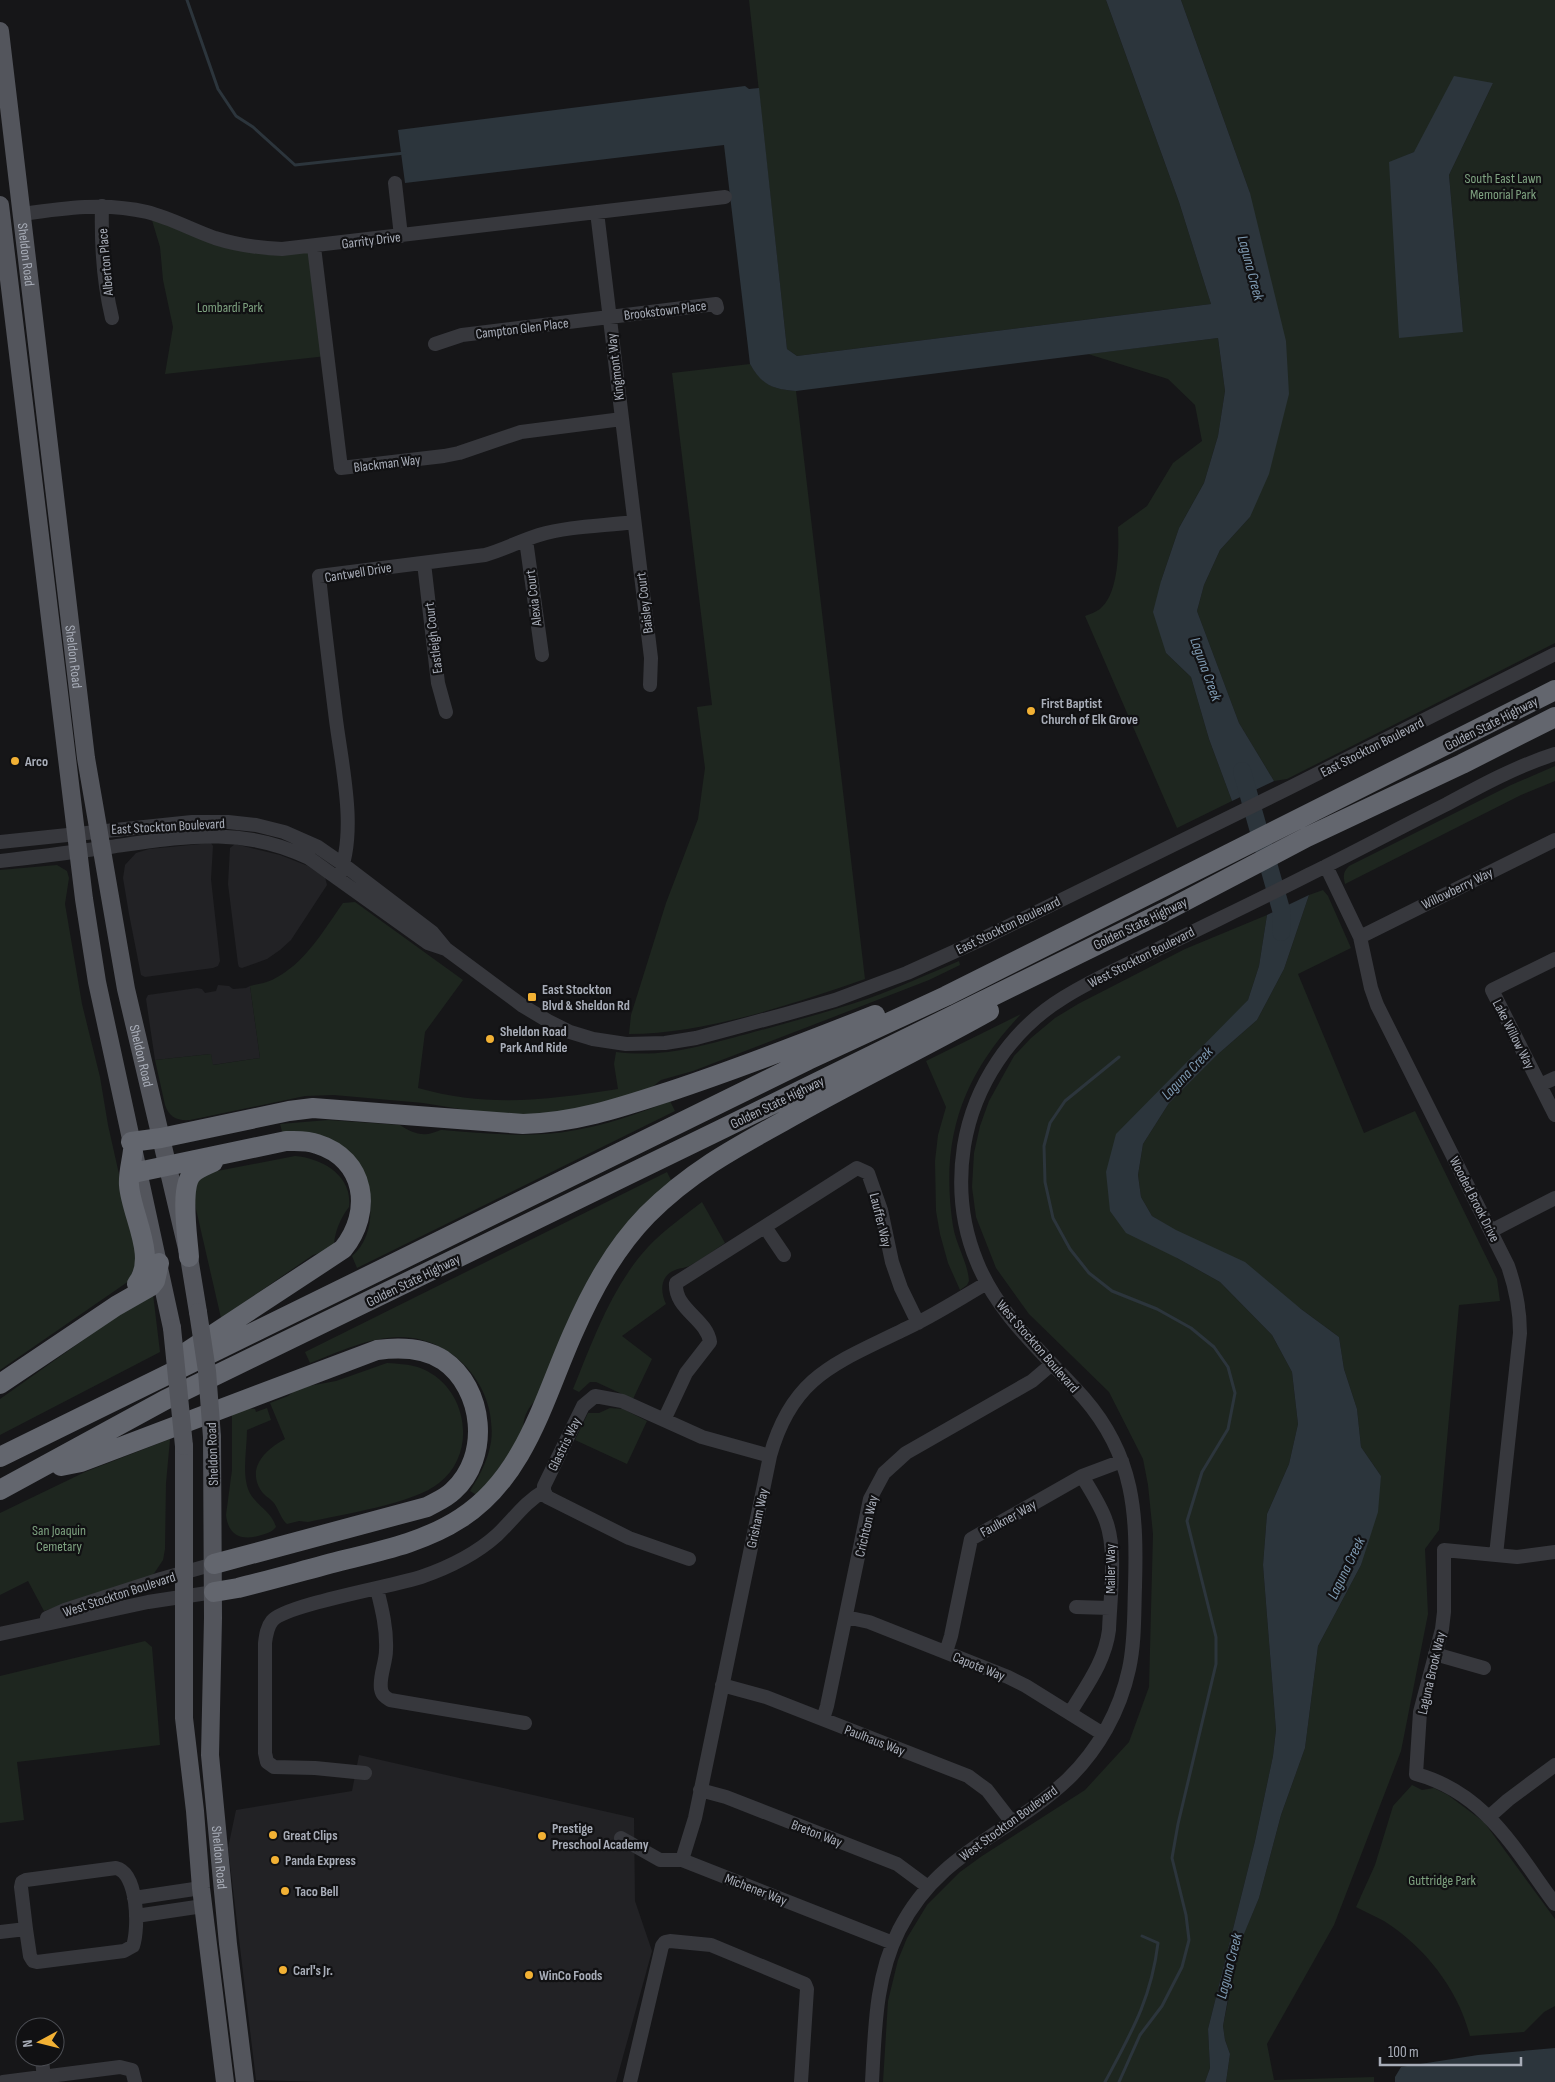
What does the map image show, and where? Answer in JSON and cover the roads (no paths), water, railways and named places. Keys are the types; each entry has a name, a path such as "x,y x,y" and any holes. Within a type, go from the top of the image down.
{"highway":[{"name":"Golden State Highway","path":"0,1457 782,1072 946,996 1555,690"},
{"name":"Golden State Highway","path":"0,1490 165,1400 722,1130 1164,912 1307,838 1555,717"},
{"path":"214,1592 238,1588 393,1548 437,1532 463,1518 502,1481 517,1461 585,1306 607,1266 640,1224 668,1195 715,1159 838,1090 964,1026 1051,977 1133,926"},
{"path":"116,1306 143,1276 145,1269 143,1246 129,1185 132,1146 289,1111 313,1108 523,1124 571,1120 615,1109 755,1063 918,998 946,996"},
{"path":"104,1405 344,1250 352,1239 360,1218 361,1197 359,1183 352,1170 344,1159 317,1144 302,1141 286,1141 138,1172"},
{"path":"189,1257 186,1183 192,1174 228,1154"},
{"path":"0,1384 116,1306 151,1286 156,1281 159,1263"},
{"path":"34,1472 81,1462 377,1350 393,1348 428,1352 443,1360 463,1382 471,1394 476,1410 478,1440 469,1470 453,1492 427,1507 214,1564"}],"main road":[{"name":"Sheldon Road","path":"0,31 80,705 98,831 126,989 189,1257 206,1371 212,1437 214,1564 209,1747 228,1944 245,2082"},
{"name":"Sheldon Road","path":"0,212 75,833 97,982 172,1328 184,1446 184,1718 203,1906 225,2082"},
{"path":"0,212 22,214"},
{"path":"190,1774 200,1797 216,1926 222,1938 228,1944"}],"street":[{"path":"395,183 401,236"},
{"name":"Garrity Drive","path":"22,214 76,206 102,206 146,212 164,217 216,238 238,244 282,249 314,247 725,197"},
{"name":"Alberton Place","path":"102,206 101,249 107,299 112,318"},
{"name":"Kingmont Way","path":"597,212 634,522"},
{"name":"Blackman Way","path":"314,247 341,468 444,456 521,432 622,420"},
{"name":"Brookstown Place","path":"609,317 716,304 717,308"},
{"name":"Campton Glen Place","path":"435,344 462,335 609,317"},
{"name":"Cantwell Drive","path":"341,872 347,822 319,576 485,555 555,531 634,522"},
{"name":"Baisley Court","path":"634,522 650,658 650,685"},
{"name":"Alexia Court","path":"526,540 542,655"},
{"name":"Eastleigh Court","path":"424,563 438,683 446,712"},
{"name":"East Stockton Boulevard","path":"1,842 192,822 228,822 256,825 284,832 318,847 341,872 428,943 446,949 523,1006 570,1032 615,1043 665,1043 696,1038 769,1019 873,986 980,940 1265,800 1555,654"},
{"name":"West Stockton Boulevard","path":"872,2082 877,2003 881,1980 893,1943 909,1912 928,1887 957,1859 1049,1795 1082,1764 1103,1734 1124,1690 1133,1646 1136,1534 1134,1508 1122,1461 1101,1421 1088,1402 1010,1318 977,1264 966,1228 961,1183 962,1161 970,1120 987,1079 1010,1045 1033,1020 1084,986 1200,927 1307,876 1498,777 1555,754"},
{"name":"East Stockton Boulevard","path":"0,861 180,838 222,836 244,838 290,849 322,866 341,872"},
{"name":"Willowberry Way","path":"1360,937 1555,840"},
{"name":"Wooded Brook Drive","path":"1326,866 1360,937 1371,988 1377,1005 1512,1275 1520,1315 1520,1333 1496,1555"},
{"name":"Lake Willow Way","path":"1555,959 1492,990 1555,1114"},
{"path":"1540,1085 1555,1078"},
{"name":"Lauffer Way","path":"664,1420 686,1373 710,1342 709,1331 690,1313 676,1291 676,1283 857,1168 868,1173 877,1196 892,1262 901,1288 918,1322"},
{"path":"1491,1231 1555,1198"},
{"path":"765,1226 784,1255"},
{"name":"Grisham Way","path":"682,1860 690,1836 770,1456 778,1429 788,1411 810,1384 842,1359 918,1322 987,1283"},
{"name":"Crichton Way","path":"822,1719 827,1706 870,1499 884,1473 906,1452 1032,1381 1052,1364"},
{"name":"Glastris Way","path":"544,1491 583,1406 595,1396 622,1401 702,1437 770,1456"},
{"name":"Faulkner Way","path":"946,1652 972,1539 1082,1476 1122,1461"},
{"name":"Mailer Way","path":"1070,1713 1099,1666 1104,1654 1109,1630 1112,1548 1110,1534 1102,1511 1082,1476"},
{"path":"365,1773 316,1768 274,1767 267,1762 265,1752 265,1643 267,1630 272,1621 281,1614 324,1601 420,1577 467,1555 486,1543 531,1498 544,1491 547,1497 629,1538 689,1559"},
{"name":"Laguna Brook Way","path":"1496,1555 1444,1550 1444,1612 1420,1712 1416,1774 1445,1784 1464,1795 1490,1816 1555,1904"},
{"path":"1496,1555 1517,1557 1555,1552"},
{"name":"West Stockton Boulevard","path":"26,1628 65,1610 214,1564"},
{"path":"377,1589 386,1635 386,1653 380,1681 384,1696 390,1700 525,1723"},
{"name":"West Stockton Boulevard","path":"0,1634 184,1596 214,1592"},
{"name":"Mailer Way","path":"1076,1607 1110,1608"},
{"name":"Capote Way","path":"846,1617 869,1622 1008,1677 1103,1734"},
{"path":"1435,1654 1484,1668"},
{"name":"Paulhaus Way","path":"722,1685 746,1690 968,1776 987,1790 1011,1821"},
{"path":"1490,1816 1555,1765"},
{"name":"Breton Way","path":"700,1790 726,1797 897,1864 928,1887"},
{"name":"Michener Way","path":"621,1838 660,1860 682,1860 893,1943"},
{"path":"116,1868 123,1870 128,1875 134,1898 136,1936 133,1946 124,1951 38,1962 33,1961 30,1956 21,1887 22,1882 116,1868"},
{"path":"134,1898 201,1888"},
{"path":"160,1894 162,1912"},
{"path":"136,1916 203,1906"},
{"path":"0,1932 26,1928"},
{"path":"630,2082 662,1946 665,1942 670,1941 711,1946 804,1984 807,1989 801,2082"},
{"path":"43,2067 44,2080"},
{"path":"3,2082 44,2080 120,2067 132,2070 135,2082"}],"water":[{"path":"1106,0 1181,0 1250,193 1286,341 1289,394 1269,474 1250,517 1220,550 1204,585 1197,611 1239,723 1274,781 1232,801 1209,739 1191,677 1166,653 1153,612 1161,581 1179,528 1204,483 1218,436 1225,391 1218,338 796,391 780,389 769,385 759,377 750,364 724,145 405,183 398,130 745,86 749,89 759,88 787,349 797,356 1211,304 1179,202"},
{"path":"1454,76 1493,83 1449,175 1463,332 1399,338 1389,162 1414,152"},
{"path":"1309,895 1284,969 1257,1020 1217,1055 1169,1103 1143,1144 1138,1175 1141,1197 1152,1216 1176,1230 1245,1262 1301,1309 1339,1337 1344,1369 1357,1409 1361,1447 1381,1476 1378,1512 1361,1565 1318,1646 1305,1748 1281,1815 1259,1898 1239,1946 1223,2026 1230,2054 1226,2082 1205,2082 1210,2068 1208,2029 1255,1841 1273,1756 1276,1730 1263,1565 1267,1514 1289,1464 1298,1424 1292,1372 1272,1335 1220,1282 1126,1233 1110,1211 1106,1172 1116,1134 1248,1000 1259,966 1267,915"},
{"path":"1555,2048 1555,2082 1395,2082 1395,2077 1401,2067 1478,2055"}],"waterway":[{"path":"187,0 218,89 236,116 253,127 295,165 405,153"},
{"name":"Laguna Creek","path":"1242,771 1282,913 1281,932"},
{"name":"Laguna Creek","path":"1119,1057 1065,1101 1050,1123 1044,1146 1045,1182 1053,1218 1070,1249 1089,1273 1112,1291 1157,1309 1191,1328 1214,1347 1228,1367 1235,1393 1228,1429 1202,1472 1187,1521 1216,1637 1216,1664 1178,1824 1172,1858 1186,1915 1189,1940 1182,1967 1162,2006 1140,2035 1119,2082"},
{"name":"Laguna Creek","path":"1105,2082 1139,2016 1155,1963 1158,1943 1142,1936"}],"place":[{"name":"First Baptist Church of Elk Grove","path":"1031,711"},
{"name":"Arco","path":"15,761"},
{"name":"East Stockton Blvd & Sheldon Rd","path":"532,997"},
{"name":"Sheldon Road Park And Ride","path":"490,1039"},
{"name":"Great Clips","path":"273,1835"},
{"name":"Prestige Preschool Academy","path":"542,1836"},
{"name":"Panda Express","path":"275,1860"},
{"name":"Taco Bell","path":"285,1891"},
{"name":"Carl's Jr.","path":"283,1970"},
{"name":"WinCo Foods","path":"529,1975"}],"park label":[{"name":"South East Lawn Memorial Park","path":"1503,186"},
{"name":"Lombardi Park","path":"230,307"},
{"name":"San Joaquin Cemetary","path":"59,1538"},
{"name":"Guttridge Park","path":"1442,1880"}]}
